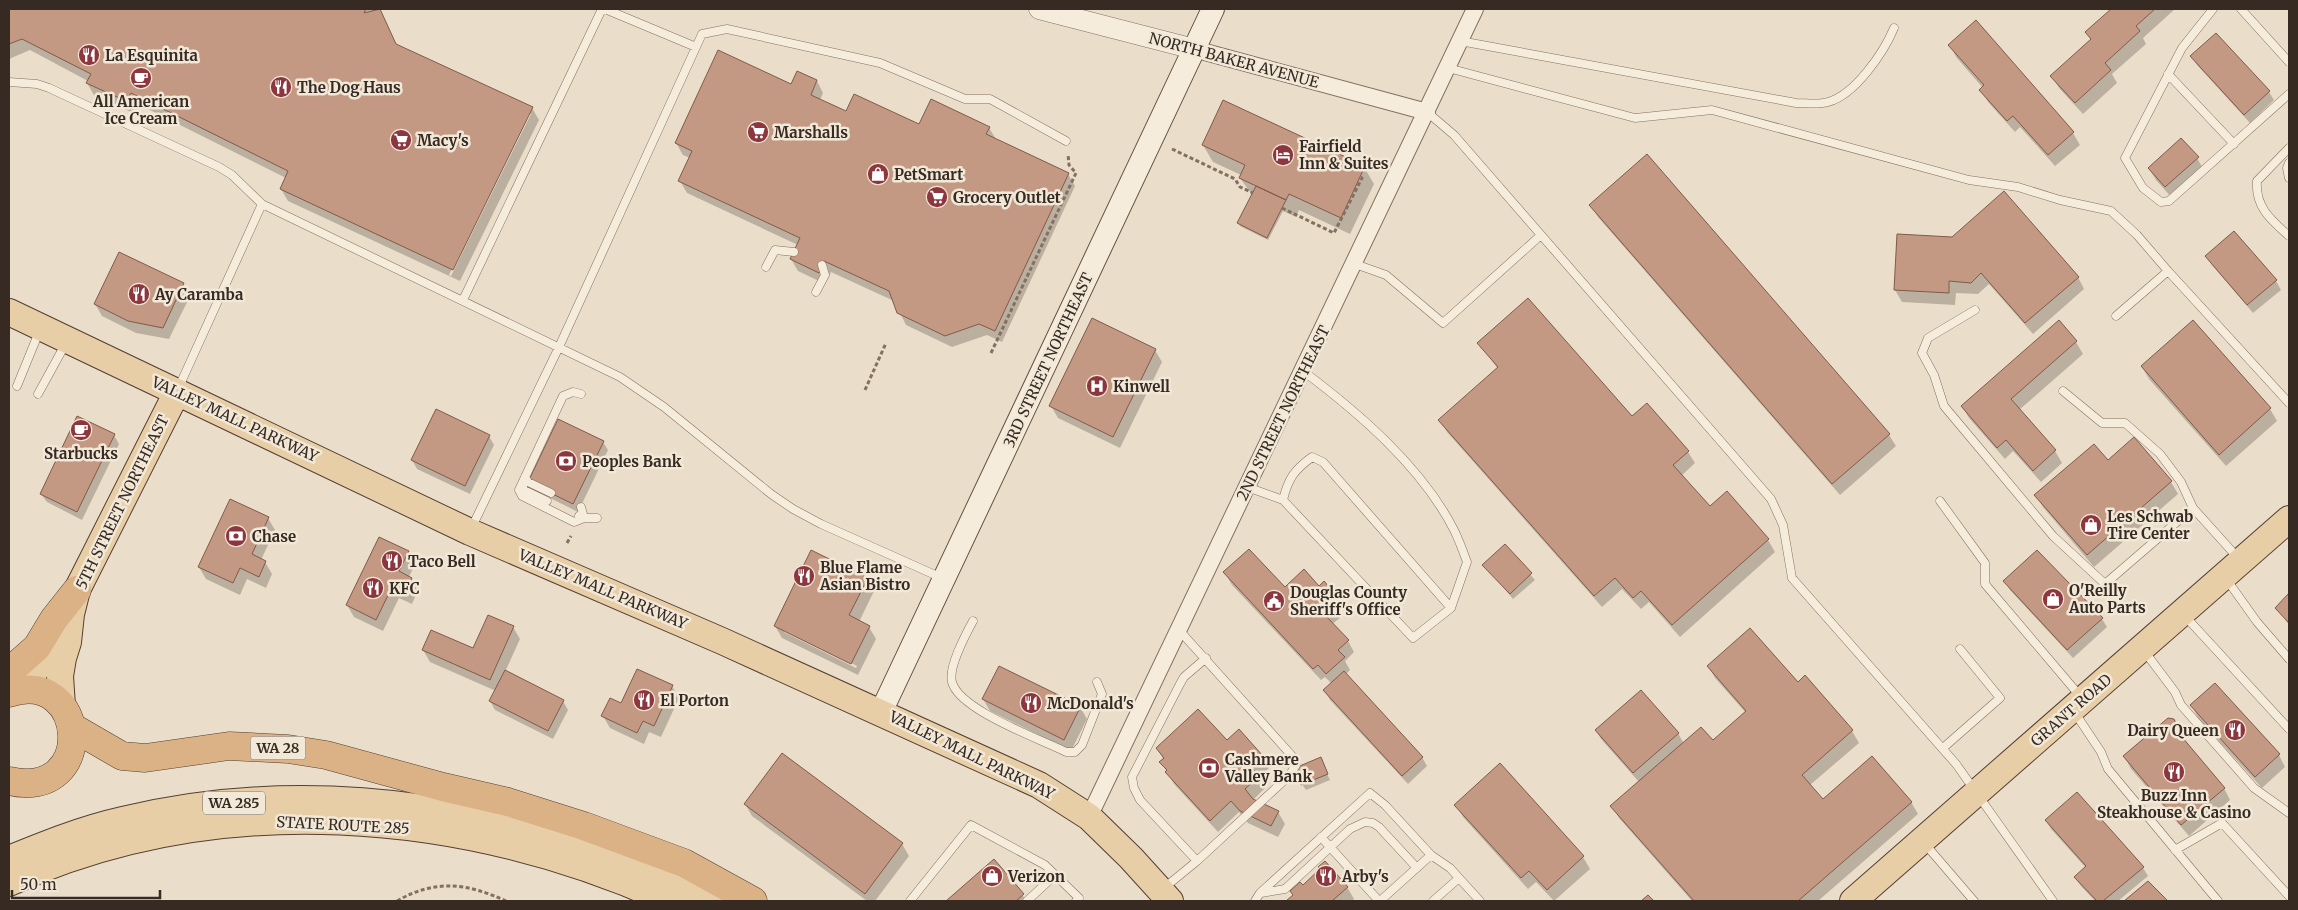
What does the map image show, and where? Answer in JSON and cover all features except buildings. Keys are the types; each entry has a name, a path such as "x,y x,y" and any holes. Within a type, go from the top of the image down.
{"highway":[{"path":"11,686 54,619 74,602"},
{"name":"WA 28","path":"11,686 41,692 52,697 67,716 122,756 145,758 229,746 288,749 326,755 487,797 584,826 684,863 753,901"},
{"path":"9,781 26,784 42,782 57,773 68,760 73,744 67,716"}],"main road":[{"name":"3RD STREET NORTHEAST","path":"881,712 1213,9"},
{"name":"VALLEY MALL PARKWAY","path":"9,312 470,532 647,607 1039,785 1089,817 1166,896"},
{"name":"5TH STREET NORTHEAST","path":"67,716 60,676 68,642 74,602 177,392"},
{"name":"GRANT ROAD","path":"1853,901 2289,519"},
{"name":"STATE ROUTE 285","path":"9,859 99,826 151,814 213,805 274,800 357,800 466,816 578,844 673,881 713,901"},
{"name":"STATE ROUTE 285","path":"9,883 74,856 129,840 183,829 227,823 274,820 334,821 408,827 446,833 550,857 639,888 669,901"}],"street":[{"name":"NORTH BAKER AVENUE","path":"1039,9 1428,112"},
{"name":"2ND STREET NORTHEAST","path":"1089,817 1428,112 1475,9"}],"lane":[{"path":"463,300 604,9 696,47"},
{"path":"2213,9 2182,48 2125,158 2142,188 2161,202 2169,201 2289,94"},
{"path":"2241,9 2289,62"},
{"path":"1460,41 1796,103 1827,103 1848,93 1887,44 1894,28"},
{"path":"470,532 559,347 702,34 727,29 880,63 965,99 990,99 1066,141"},
{"path":"1448,68 1635,118 1712,110 1969,180 2018,186 2060,200 2111,211 2138,235 2168,271 2289,403"},
{"path":"2168,74 2234,144"},
{"path":"9,82 37,84 49,88 220,167 232,175 262,204 620,377 643,392 793,510 944,579"},
{"path":"1428,112 1454,135 1771,499 1783,525 1792,578 1943,748 1978,792 2053,901"},
{"path":"2289,148 2257,181 2256,194 2262,210 2289,236"},
{"path":"2289,163 2287,168 2289,178"},
{"path":"177,392 262,204"},
{"path":"1355,264 1386,275 1442,323 1542,235"},
{"path":"766,267 775,250 794,252"},
{"path":"816,292 825,275 822,265"},
{"path":"2116,316 2168,271"},
{"path":"1975,310 1928,338 1922,353 1934,375 1944,406 2053,536 2105,584 2193,508"},
{"path":"17,386 41,328"},
{"path":"38,394 67,340"},
{"path":"1247,487 1283,500 1413,638 1451,608 1467,562 1455,531 1440,506 1412,469 1363,420 1337,396 1303,371"},
{"path":"2063,391 2102,423 2125,423 2160,454 2181,482 2193,508 2232,569 2257,622 2289,659"},
{"path":"581,394 573,392 563,396 519,490 522,496 574,522 580,517 597,518"},
{"path":"1283,500 1287,483 1299,466 1312,457 1323,462 1451,608"},
{"path":"523,481 551,493"},
{"path":"523,481 524,490 547,501"},
{"path":"1940,501 1985,563 1985,584 2078,704 2108,769 2218,901"},
{"path":"580,517 581,507"},
{"path":"2183,613 2289,729"},
{"path":"973,621 955,664 952,682 960,697 977,710 1066,752 1075,752 1082,744 1102,694 1096,682"},
{"path":"1166,896 1197,861 1289,776 1296,766 1293,757 1179,630"},
{"path":"2142,648 2175,692 2181,706 2254,788 2289,813"},
{"path":"1943,748 2000,698 1960,649"},
{"path":"1197,861 1140,800 1134,788 1132,777 1184,677 1206,658"},
{"path":"1255,901 1260,893 1370,793 1385,805 1430,855 1450,868 1480,901"},
{"path":"1260,893 1285,889 1350,829 1365,822 1373,823 1379,827 1417,868"},
{"path":"2175,850 2222,823 2289,896"},
{"path":"910,901 971,825 1045,866 1079,900"},
{"path":"1321,838 1380,901 1430,855"},
{"path":"1922,840 1974,901"},
{"path":"1026,901 1056,875"},
{"path":"1433,901 1459,878"}],"path":[{"path":"991,354 1076,173 1069,165 1066,141"},
{"path":"1172,149 1235,179 1240,187 1253,193"},
{"path":"1282,208 1334,234 1362,178 1360,178"},
{"path":"865,390 886,343"},
{"path":"567,543 571,536"},
{"path":"397,901 415,890 435,886 457,886 486,892 506,901"}],"place":[{"name":"La Esquinita","path":"89,55"},
{"name":"All American Ice Cream","path":"141,78"},
{"name":"The Dog Haus","path":"281,87"},
{"name":"Marshalls","path":"758,132"},
{"name":"Macy's","path":"401,140"},
{"name":"Fairfield Inn & Suites","path":"1283,155"},
{"name":"PetSmart","path":"878,174"},
{"name":"Grocery Outlet","path":"937,197"},
{"name":"Ay Caramba","path":"139,294"},
{"name":"Kinwell","path":"1097,386"},
{"name":"Starbucks","path":"81,430"},
{"name":"Peoples Bank","path":"566,461"},
{"name":"Les Schwab Tire Center","path":"2091,525"},
{"name":"Chase","path":"236,536"},
{"name":"Taco Bell","path":"392,561"},
{"name":"Blue Flame Asian Bistro","path":"804,576"},
{"name":"KFC","path":"373,588"},
{"name":"O'Reilly Auto Parts","path":"2053,599"},
{"name":"Douglas County Sheriff's Office","path":"1274,601"},
{"name":"El Porton","path":"644,700"},
{"name":"McDonald's","path":"1031,703"},
{"name":"Dairy Queen","path":"2235,730"},
{"name":"Cashmere Valley Bank","path":"1209,768"},
{"name":"Buzz Inn Steakhouse & Casino","path":"2174,772"},
{"name":"Verizon","path":"992,876"},
{"name":"Arby's","path":"1326,876"}]}
